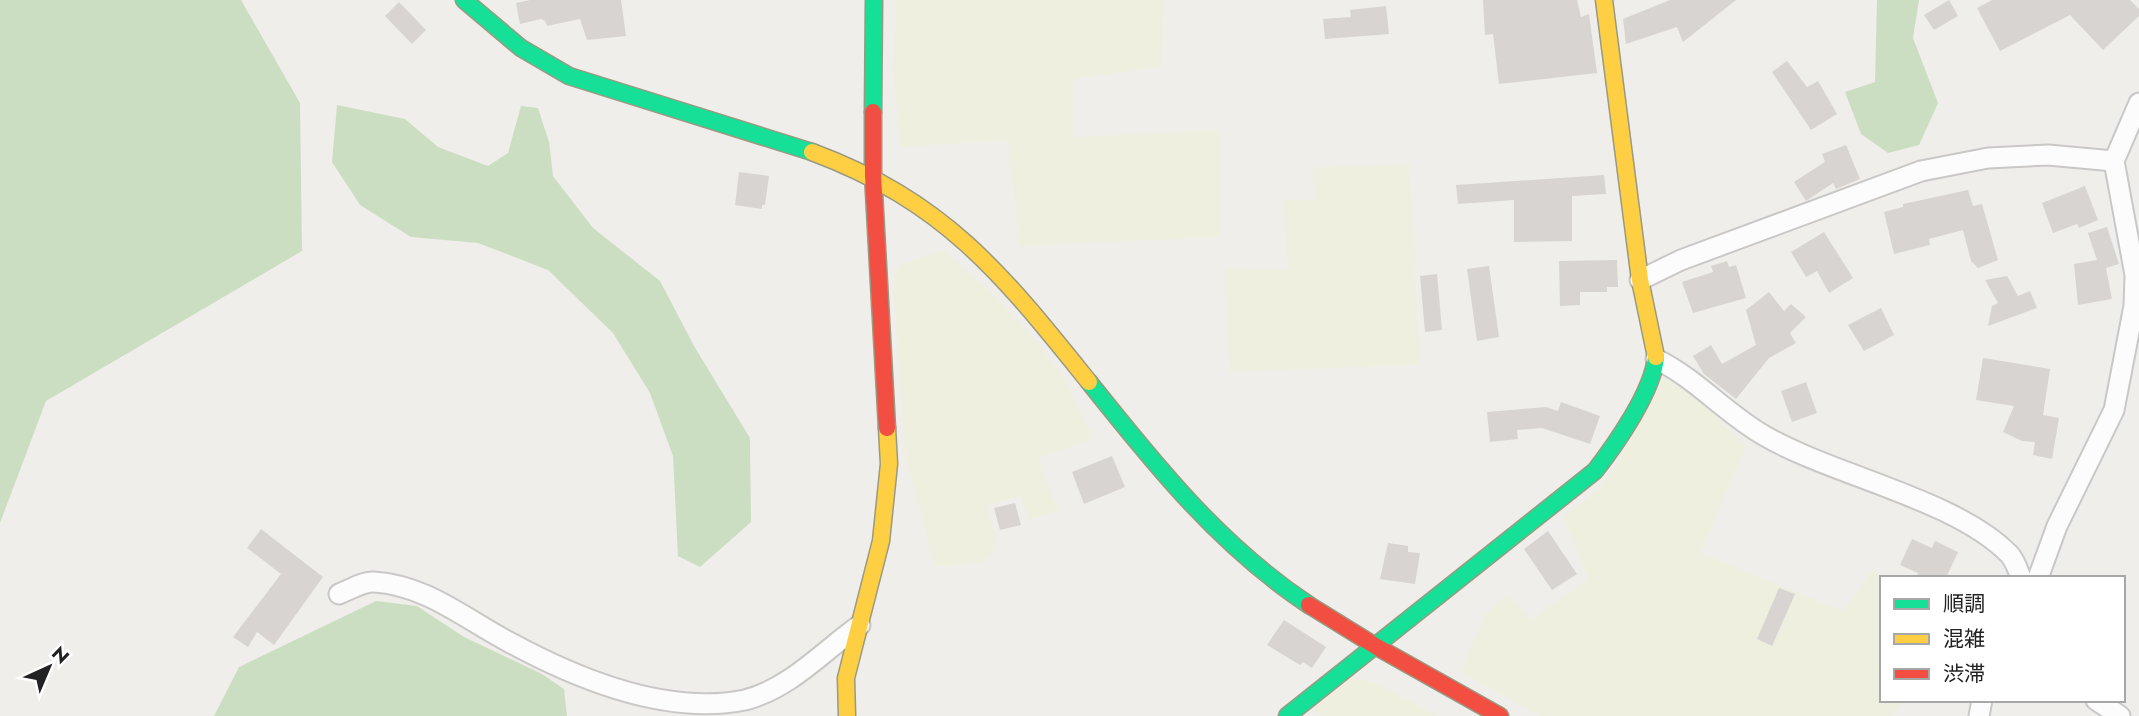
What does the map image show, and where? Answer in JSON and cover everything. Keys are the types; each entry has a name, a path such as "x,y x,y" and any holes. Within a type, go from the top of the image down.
{"street":[{"path":"464,0 527,52 584,82 753,131 873,175 922,205 960,235 1002,276 1144,451 1230,545 1289,594 1500,716"},
{"path":"847,716 846,678 881,541 889,464 873,175 874,0"},
{"path":"1287,716 1595,471 1609,453 1648,383 1656,359 1640,280 1604,0"},
{"path":"2040,576 2057,526 2114,410 2134,306 2136,275 2114,162 2139,103"},
{"path":"1640,280 1681,260 1921,171 1989,158 2048,155 2114,162"},
{"path":"1656,359 1694,380 1761,434 1797,453 1931,507 1979,531 2011,555 2020,576"},
{"path":"340,594 372,581 432,596 508,642 590,681 666,703 707,707 747,700 777,688 860,625"},
{"path":"2099,702 2120,716"}],"green space":[{"path":"0,0 241,0 300,103 302,251 46,401 0,523"},
{"path":"896,0 1163,0 1162,67 1073,79 1073,137 1219,130 1219,237 1019,246 1008,140 900,147 893,68"},
{"path":"1877,0 1919,0 1913,38 1938,103 1919,145 1888,153 1861,134 1845,92 1875,82"},
{"path":"337,105 405,119 438,147 488,166 508,153 521,106 538,108 549,142 553,176 593,228 660,281 694,346 750,438 751,522 700,567 678,556 673,456 650,393 613,333 548,270 478,243 411,237 360,205 332,162"},
{"path":"1409,164 1420,365 1230,372 1225,268 1287,269 1284,200 1315,200 1314,167"},
{"path":"944,250 1003,304 1041,348 1064,378 1090,432 1088,441 1038,458 1058,510 1029,521 1021,496 986,506 996,538 992,552 984,562 935,567 905,455 893,284 898,266"},
{"path":"1663,377 1694,395 1746,446 1701,553 1843,611 1873,570 1880,576 1880,702 1904,702 1891,716 1540,716 1460,672 1484,616 1507,594 1531,620 1588,579 1563,517 1597,491 1618,463"},
{"path":"376,601 417,606 464,637 542,674 564,689 567,716 214,716 239,667"},
{"path":"1352,678 1375,682 1438,716 1320,716 1314,709"}],"building":[{"path":"530,0 621,0 626,36 587,40 580,19 547,26 541,19 520,24 516,3"},
{"path":"1483,0 1577,0 1581,17 1589,14 1597,73 1499,84 1493,34 1485,35"},
{"path":"1670,0 1736,0 1683,42 1677,27 1626,44 1623,19"},
{"path":"1949,0 1958,16 1934,30 1924,15"},
{"path":"1992,0 2130,0 2139,9 2139,16 2103,50 2070,15 2000,51 1977,8"},
{"path":"399,2 426,30 412,44 385,16"},
{"path":"1386,6 1389,34 1325,39 1323,19 1351,17 1350,10"},
{"path":"1787,61 1807,87 1818,81 1837,114 1811,130 1772,72"},
{"path":"1846,145 1860,179 1836,189 1833,183 1806,201 1794,182 1825,162 1822,154"},
{"path":"739,172 769,176 765,205 762,205 762,209 735,205"},
{"path":"1604,175 1606,194 1572,196 1572,241 1514,242 1514,200 1458,204 1456,185"},
{"path":"2085,186 2098,220 2079,228 2077,224 2053,233 2042,203"},
{"path":"1968,190 1973,206 1982,204 1998,260 1978,268 1971,261 1963,230 1929,239 1930,245 1894,254 1884,212 1903,207 1903,204"},
{"path":"2107,227 2119,264 2106,268 2112,299 2078,305 2074,264 2097,260 2088,233"},
{"path":"1824,232 1853,278 1829,293 1817,271 1806,277 1791,252"},
{"path":"1617,260 1618,287 1607,287 1607,292 1580,292 1580,305 1560,306 1559,261"},
{"path":"1727,261 1729,267 1736,265 1746,298 1693,313 1682,282 1713,272 1711,266"},
{"path":"1489,266 1499,337 1477,341 1467,269"},
{"path":"1437,274 1442,330 1425,332 1420,276"},
{"path":"2007,276 2018,296 2030,291 2037,308 1988,326 1992,306 1998,303 1985,280"},
{"path":"1769,292 1784,311 1791,304 1806,317 1790,333 1796,343 1769,358 1736,399 1704,374 1693,356 1711,345 1722,364 1756,345 1746,310"},
{"path":"1881,308 1894,335 1864,351 1848,325"},
{"path":"1983,358 2050,369 2043,415 2059,418 2052,459 2033,455 2035,442 2022,441 2003,432 2014,406 1976,400"},
{"path":"1806,382 1817,413 1792,422 1781,391"},
{"path":"1561,402 1600,416 1590,444 1542,428 1517,430 1518,439 1490,442 1487,412 1546,407 1558,411"},
{"path":"1112,456 1125,487 1084,504 1072,472"},
{"path":"1015,503 1021,525 1000,530 994,508"},
{"path":"261,529 323,577 274,645 257,632 248,647 233,637 281,574 247,548"},
{"path":"1548,531 1577,574 1552,590 1524,549"},
{"path":"1912,539 1932,548 1935,541 1958,552 1947,576 1917,576 1918,573 1900,565"},
{"path":"1388,543 1408,546 1408,552 1420,553 1415,584 1380,579"},
{"path":"1779,588 1795,594 1772,646 1757,639"},
{"path":"1284,620 1326,647 1312,668 1303,662 1300,665 1267,645"}],"traffic: fast":[{"path":"464,0 521,48 569,76 812,152"},
{"path":"873,112 874,0"},
{"path":"1287,716 1595,471 1641,401 1656,357"},
{"path":"1089,382 1190,502 1246,557 1309,605"}],"traffic: slow":[{"path":"1604,0 1640,280 1656,357"},
{"path":"812,152 859,172 900,194 936,218 998,275 1089,382"},
{"path":"847,716 846,678 881,541 889,464 887,428"}],"traffic: jam":[{"path":"873,112 873,175 887,428"},
{"path":"1309,605 1377,647 1500,716"}]}
